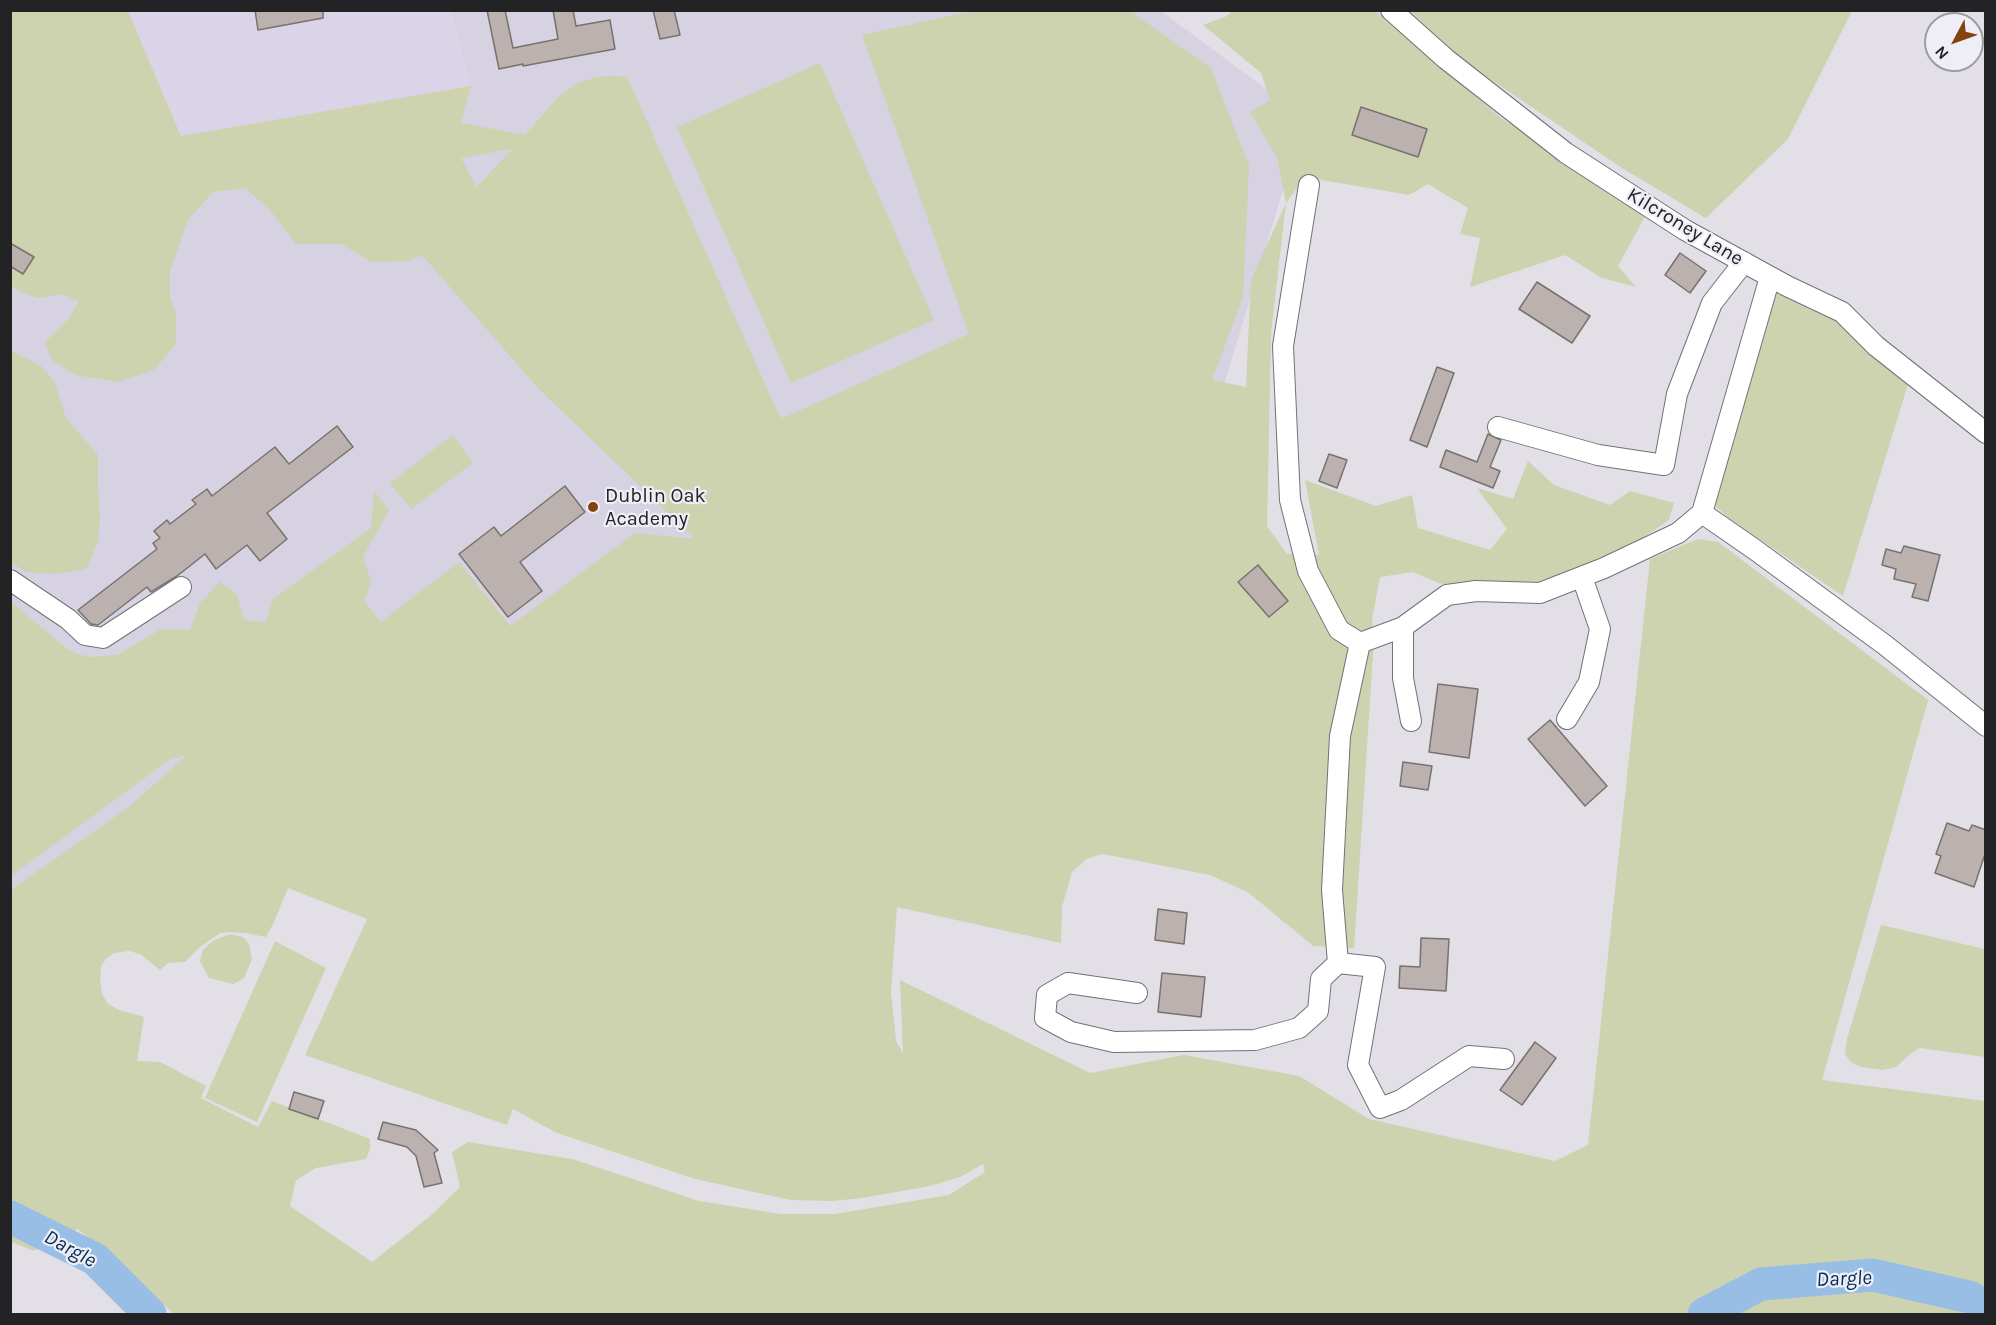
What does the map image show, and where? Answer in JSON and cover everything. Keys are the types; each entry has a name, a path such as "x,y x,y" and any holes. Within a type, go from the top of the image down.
{"street":[{"name":"Kilcroney Lane","path":"1391,10 1446,59 1566,153 1685,230 1842,312 1876,346 1986,433"},
{"path":"1309,185 1283,346 1290,500 1308,571 1340,630 1360,643"},
{"path":"1498,427 1598,455 1664,465 1677,394 1712,303 1744,262"},
{"path":"1360,643 1403,627 1447,595 1476,591 1540,593 1604,568 1678,533 1702,513 1770,276"},
{"path":"1702,513 1885,645 1986,726"},
{"path":"1567,719 1589,682 1600,629 1582,577"},
{"path":"10,580 68,619 85,635 103,638 181,587"},
{"path":"1403,627 1403,678 1411,721"},
{"path":"1338,963 1332,890 1340,736 1360,643"},
{"path":"1137,993 1068,983 1047,995 1045,1018 1071,1032 1114,1041 1255,1040 1299,1029 1318,1011 1321,979 1338,963 1375,967 1358,1065 1380,1108 1401,1100 1469,1056 1504,1059"}],"shaded area":[{"name":"Dublin Oak Academy","path":"450,10 1161,11 1305,118 1216,411 11,901 11,285 148,159 181,136 471,86"},
{"path":"128,11 450,11 471,86 181,136"}],"green space":[{"path":"11,11 128,11 181,136 471,86 461,123 525,135 559,96 577,83 598,77 627,77 779,415 783,418 969,334 862,35 973,11 1130,11 1211,68 1249,166 1243,297 1212,380 1246,387 1251,280 1286,203 1271,333 1267,526 1287,554 1319,555 1305,480 1376,506 1412,495 1418,528 1490,550 1507,529 1477,488 1513,499 1528,461 1554,485 1610,505 1630,491 1674,503 1669,520 1632,545 1578,568 1529,585 1453,589 1413,572 1380,577 1372,620 1373,654 1354,948 1313,946 1249,893 1210,875 1103,854 1086,859 1072,872 1062,907 1061,943 897,907 891,992 896,1041 903,1053 900,980 1090,1073 1184,1055 1299,1076 1369,1119 1555,1161 1588,1145 1650,559 1698,539 1718,542 1928,700 1822,1080 1985,1101 1985,1314 174,1314 78,1229 34,1251 11,1242 11,890 129,807 187,755 169,760 11,876 11,602 66,648 89,657 117,655 161,629 190,630 200,603 220,582 237,595 244,620 266,622 272,600 371,528 374,491 389,510 363,557 371,582 364,601 381,622 459,562 510,626 635,533 695,539 538,388 422,255 409,261 371,262 342,244 296,244 270,210 245,188 213,192 188,220 170,271 170,297 176,312 176,344 154,370 117,382 75,375 52,360 45,342 70,317 79,301 62,294 38,298 20,292 11,285","holes":["512,149 476,188 461,158","288,888 367,919 305,1055 507,1125 513,1109 557,1133 695,1179 791,1200 832,1201 862,1198 930,1186 960,1177 983,1164 985,1172 949,1195 835,1214 781,1214 699,1201 572,1159 468,1142 452,1152 460,1187 428,1218 372,1262 290,1206 296,1180 316,1168 366,1159 370,1149 370,1139 272,1101 258,1127 201,1098 206,1086 160,1062 137,1061 144,1017 119,1010 108,1004 102,994 101,966 114,953 129,951 140,954 160,970 168,963 185,962 200,947 220,933 245,933 266,937"]},
{"path":"1232,11 1375,11 1501,118 1647,213 1618,266 1636,287 1602,278 1565,255 1470,287 1480,238 1460,234 1468,208 1428,184 1409,195 1305,177 1286,203 1277,157 1250,112 1270,100 1261,73 1203,25 1227,16"},
{"path":"1407,11 1852,11 1788,139 1706,218 1622,168 1465,62"},
{"path":"820,63 934,320 791,383 677,127"},
{"path":"1775,293 1821,309 1912,371 1843,596 1726,516 1714,504"},
{"path":"10,350 41,366 55,382 66,418 98,455 100,517 98,542 86,569 55,574 27,572 11,563"},
{"path":"453,435 473,463 411,509 390,483"},
{"path":"1881,925 1985,949 1985,1057 1920,1048 1896,1067 1883,1070 1861,1067 1851,1062 1845,1054 1847,1039"},
{"path":"230,934 243,937 249,944 252,959 244,978 233,984 209,978 200,961 203,950 214,940"},
{"path":"275,941 326,968 257,1122 205,1098"}],"building":[{"path":"255,10 323,10 323,18 258,30"},
{"path":"487,10 505,10 513,48 558,39 553,10 573,10 576,26 610,20 615,49 499,69"},
{"path":"653,10 674,10 680,35 660,39"},
{"path":"1361,107 1427,129 1418,157 1352,135"},
{"path":"10,243 34,257 23,274 10,266"},
{"path":"1680,253 1706,271 1690,293 1665,275"},
{"path":"1537,282 1590,316 1572,343 1519,309"},
{"path":"1437,367 1454,373 1427,447 1410,440"},
{"path":"337,426 353,447 267,513 287,539 260,561 247,545 216,569 205,554 177,576 151,592 147,587 98,625 91,624 78,610 157,549 153,543 160,538 154,531 167,520 170,524 196,504 192,500 207,489 212,496 275,447 289,464"},
{"path":"1488,434 1501,440 1490,467 1500,471 1493,488 1440,467 1446,450 1477,462"},
{"path":"1329,454 1347,460 1337,488 1319,481"},
{"path":"565,486 585,512 520,562 542,591 508,617 459,554 494,527 501,536"},
{"path":"1904,546 1940,555 1928,601 1912,597 1916,584 1894,579 1896,569 1882,565 1886,549 1901,553"},
{"path":"1258,565 1288,601 1269,617 1238,582"},
{"path":"1438,684 1478,689 1469,758 1429,752"},
{"path":"1550,720 1607,786 1585,806 1528,739"},
{"path":"1403,762 1432,766 1428,790 1400,786"},
{"path":"1947,823 1969,831 1972,825 1986,830 1986,851 1974,887 1935,873 1941,856 1936,854"},
{"path":"1158,909 1187,913 1184,944 1155,940"},
{"path":"1421,938 1449,939 1446,991 1399,988 1400,966 1420,967"},
{"path":"1162,973 1205,977 1201,1017 1158,1012"},
{"path":"1535,1042 1556,1058 1522,1105 1500,1090"},
{"path":"294,1092 324,1101 318,1119 289,1109"},
{"path":"383,1122 416,1130 438,1150 434,1153 442,1183 424,1187 416,1156 407,1147 378,1139"}],"waterway":[{"name":"Dargle","path":"10,1217 95,1259 150,1314"},
{"name":"Dargle","path":"1704,1314 1761,1284 1873,1275 1969,1297 1986,1307"}],"place":[{"name":"Dublin Oak Academy","path":"593,507"}]}
